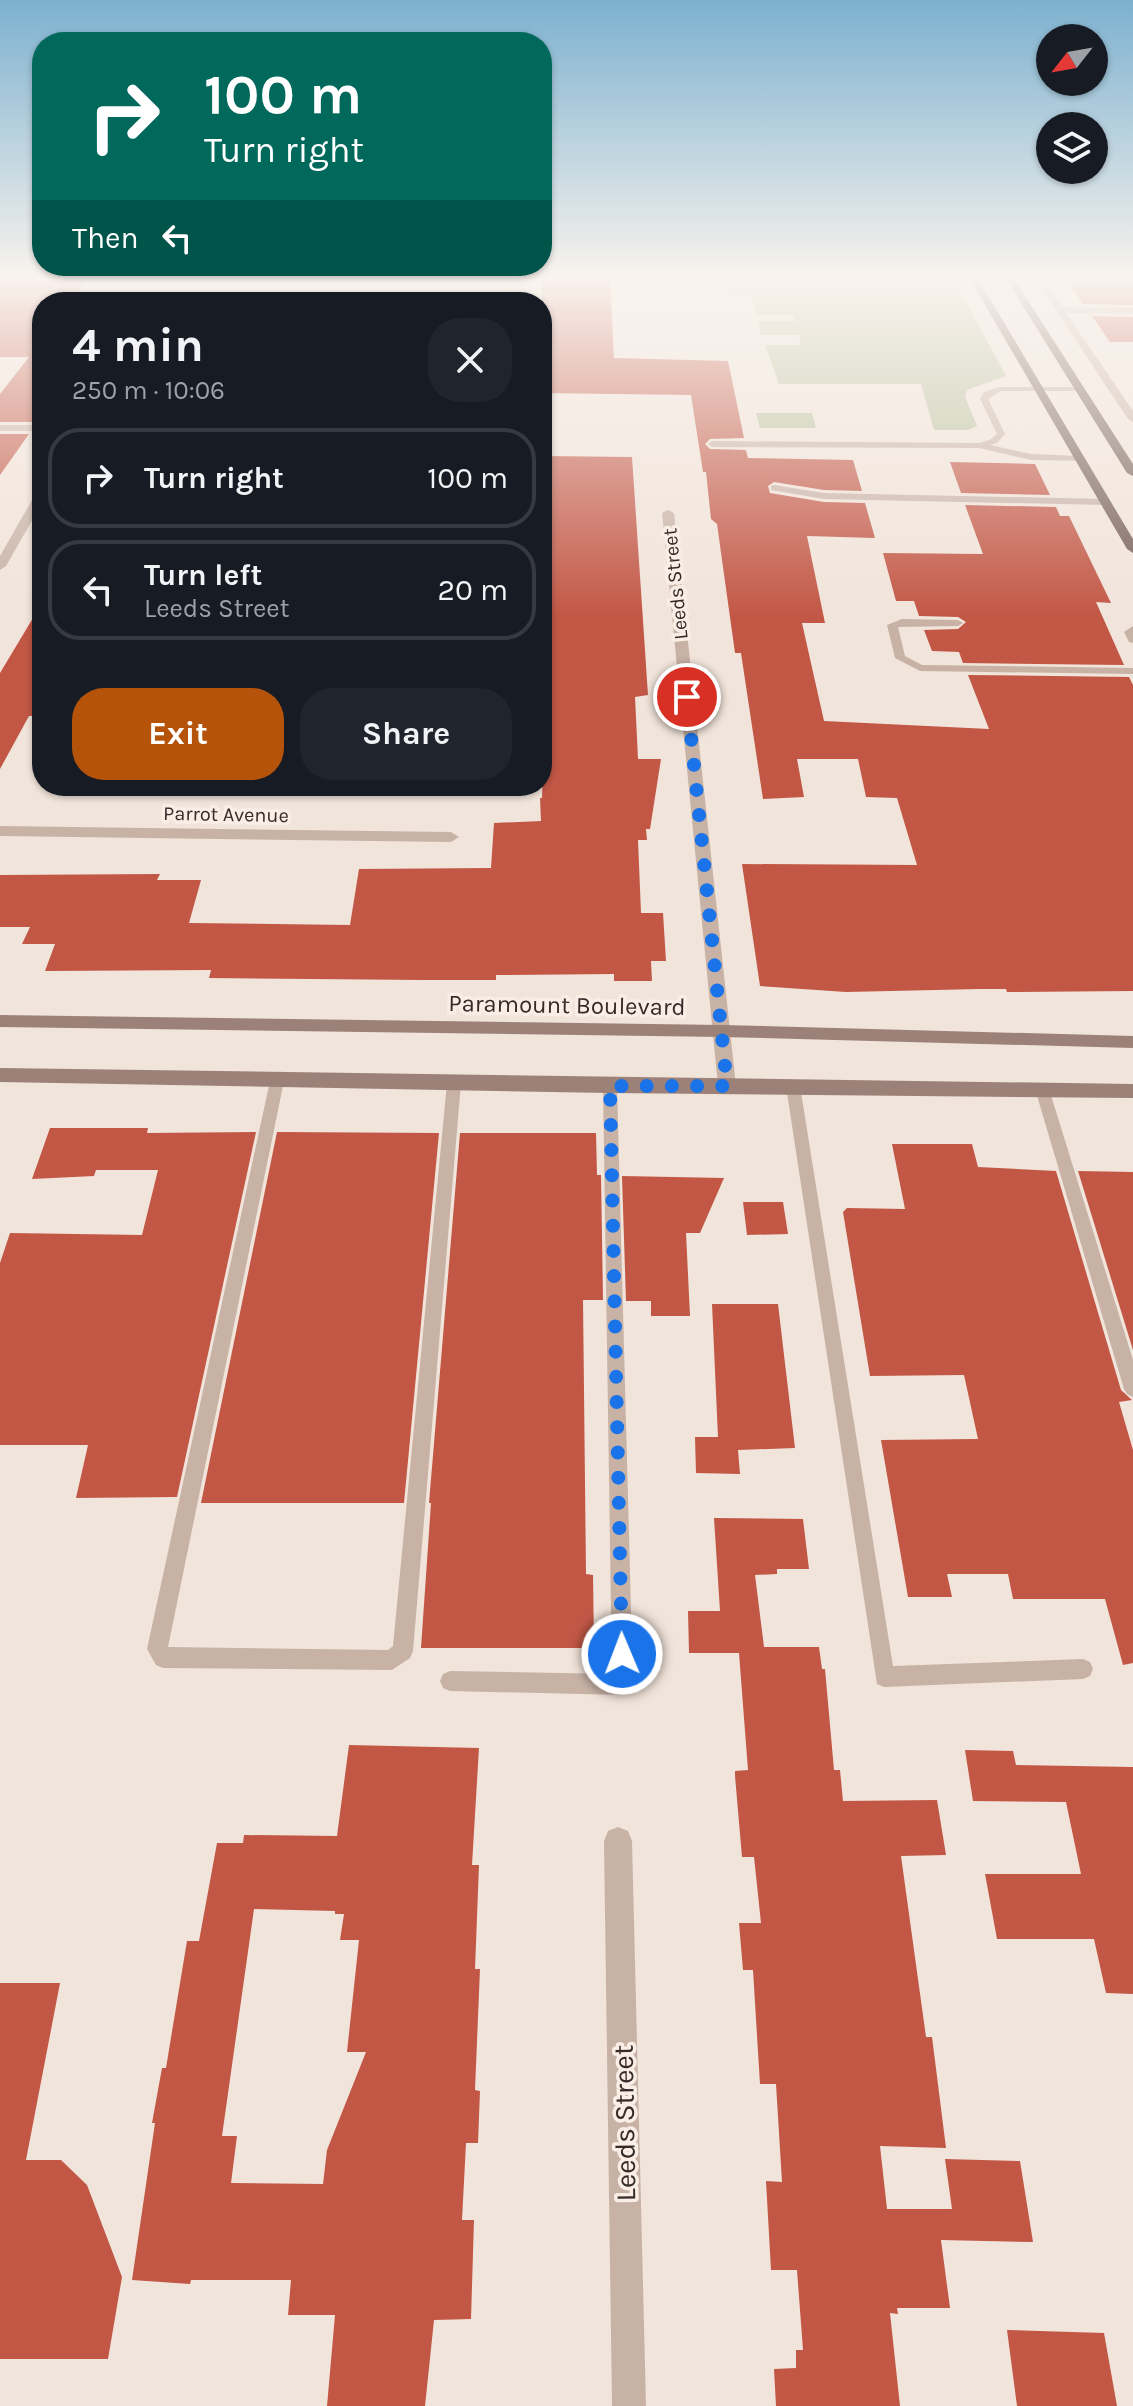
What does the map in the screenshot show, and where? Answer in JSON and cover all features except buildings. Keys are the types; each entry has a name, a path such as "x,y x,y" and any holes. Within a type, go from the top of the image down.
{"main road":[{"path":"1042,391 1133,549"},
{"path":"1080,391 1133,473"},
{"name":"Paramount Boulevard","path":"0,1021 722,1031 1133,1042"},
{"path":"0,1075 1133,1091"}],"street":[{"path":"1114,391 1133,419"},
{"path":"0,428 32,428"},
{"path":"0,566 32,510"},
{"name":"Leeds Street","path":"668,513 727,1086"},
{"name":"Parrot Avenue","path":"0,831 451,837"},
{"name":"Leeds Street","path":"618,1841 629,2406"}],"lane":[{"path":"979,445 994,441 1001,434 984,399 994,391"},
{"path":"712,444 979,445 1031,457 1081,459"},
{"path":"774,488 824,496 1106,502"},
{"path":"958,623 902,622 892,625 890,631 900,658 920,668 1133,671"},
{"path":"1133,629 1129,632 1133,640"},
{"path":"277,1081 157,1649 163,1658 392,1660 403,1651 454,1083"},
{"path":"450,1681 623,1685 610,1086"},
{"path":"793,1086 884,1677 1083,1669"},
{"path":"1042,1089 1133,1389"}],"green space":[{"path":"923,391 967,391 965,397 977,426 968,430 934,430"},
{"path":"756,413 812,413 816,428 760,428"}],"route":[{"path":"622,1654 610,1086 727,1086 687,697"}]}
